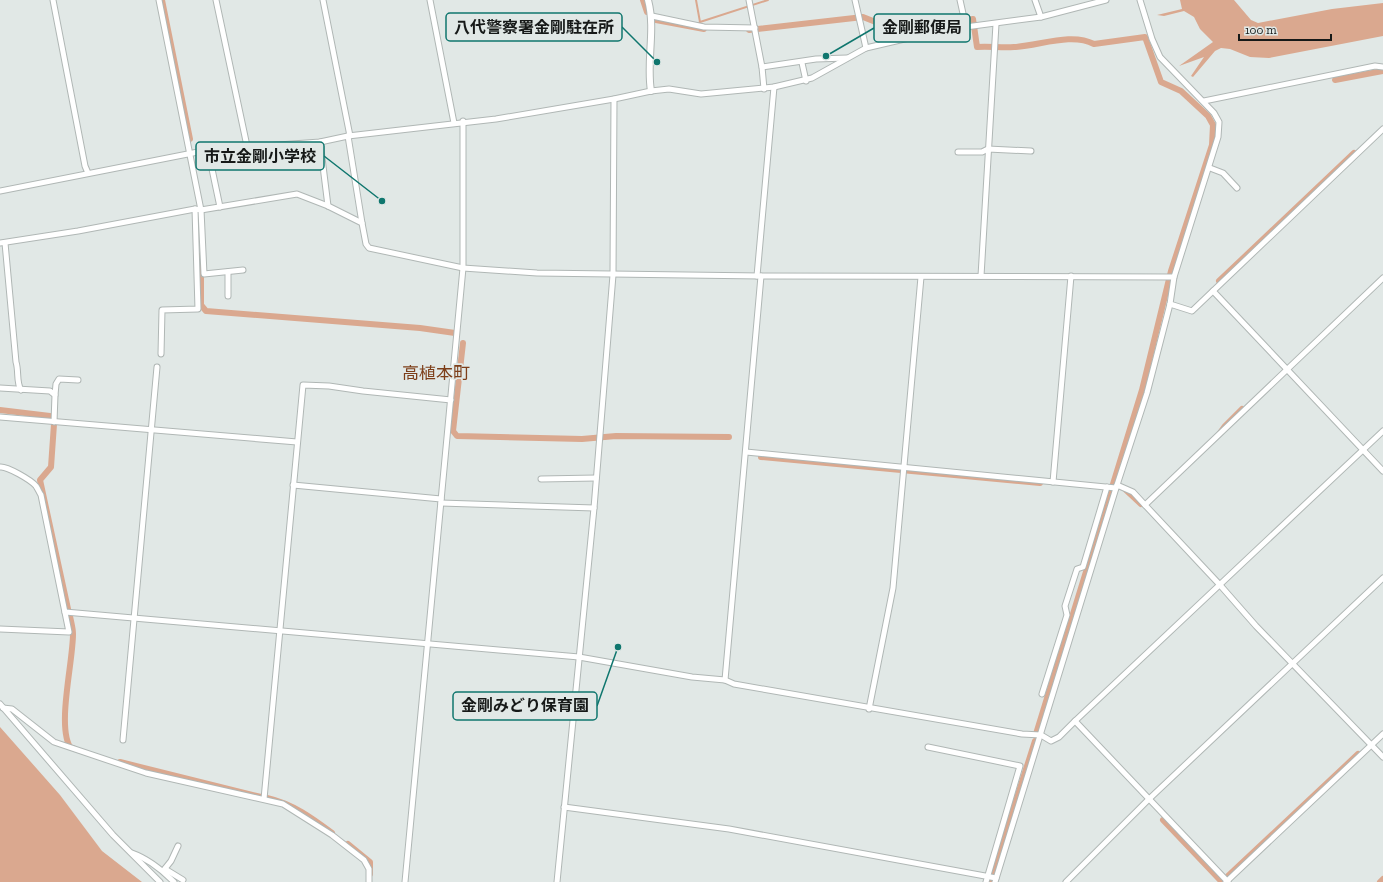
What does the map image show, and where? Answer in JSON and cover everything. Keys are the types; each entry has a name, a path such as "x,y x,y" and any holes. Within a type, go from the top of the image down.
{"street":[{"path":"53,0 85,166 88,173"},
{"path":"160,0 201,210 204,274 243,270"},
{"path":"216,0 247,146"},
{"path":"323,0 349,136 362,223 366,244 369,248 463,268 613,274 759,276 1174,277"},
{"path":"430,0 454,123"},
{"path":"648,0 652,16 649,80 650,91"},
{"path":"855,0 866,48"},
{"path":"960,0 967,27"},
{"path":"1035,0 1041,17"},
{"path":"0,190 208,150 247,146 320,142 349,136 496,119 614,99 650,91 669,89 701,94 774,88 806,81 866,48 943,30 1041,17 1106,0"},
{"path":"564,807 729,829 988,876 995,880 1041,735 1116,486 1147,393 1170,304 1174,277 1215,152 1220,128 1218,119 1204,101 1160,56 1152,39 1140,0"},
{"path":"750,4 762,67 764,89"},
{"path":"652,16 704,27 755,30"},
{"path":"981,276 996,24"},
{"path":"762,67 816,59 848,58"},
{"path":"802,62 806,81"},
{"path":"1204,101 1375,66 1383,67"},
{"path":"724,680 746,452 774,88"},
{"path":"557,882 594,508 613,274 614,99"},
{"path":"405,882 463,268 462,122"},
{"path":"1170,304 1192,311 1383,129"},
{"path":"320,142 328,206"},
{"path":"958,152 982,152 988,149 1030,151"},
{"path":"208,150 220,207"},
{"path":"1210,168 1223,173 1237,188"},
{"path":"21,390 18,385 19,371 16,362 2,243 78,231 195,209 201,210 240,202 297,194 328,206 362,223"},
{"path":"161,354 162,310 198,309 195,209"},
{"path":"228,272 228,296"},
{"path":"869,709 893,588 921,276"},
{"path":"1053,482 1071,276"},
{"path":"1145,505 1383,278"},
{"path":"1213,291 1383,471"},
{"path":"122,740 157,367"},
{"path":"54,422 56,384 59,379 78,380"},
{"path":"264,799 303,385 329,386 451,400"},
{"path":"0,388 50,391 55,395"},
{"path":"0,417 297,442"},
{"path":"65,612 579,658 692,677 724,680 734,684 869,709 1022,734 1041,735 1052,741 1059,737 1383,430"},
{"path":"746,452 904,470 1107,487 1116,486 1132,492 1256,626 1383,757"},
{"path":"0,467 5,466 31,482 37,487 41,495 69,632 0,630"},
{"path":"541,479 596,478"},
{"path":"293,485 441,501 594,508"},
{"path":"1042,694 1067,615 1065,606 1077,569 1083,566 1107,487"},
{"path":"1066,882 1148,800 1205,748 1292,662 1383,578"},
{"path":"2,706 12,709 54,742 146,773 283,804 299,813 364,860 370,868 369,882"},
{"path":"2,706 62,777 131,853 160,882"},
{"path":"1076,721 1148,800 1227,882 1383,734"},
{"path":"928,747 1020,766 986,882"},
{"path":"164,870 171,861 178,846"},
{"path":"131,853 143,857 183,880"},
{"path":"164,870 174,882"}],"shaded area":[{"path":"1180,0 1234,0 1251,20 1258,23 1332,9 1383,3 1383,36 1269,58 1250,57 1230,49 1221,48 1215,51 1193,77 1191,76 1204,57 1179,66 1213,42 1200,29 1194,17 1184,11 1164,16 1157,15 1182,9"},
{"path":"0,727 60,795 102,851 142,882 0,882"}],"waterway":[{"path":"162,0 190,139"},
{"path":"643,0 647,12"},
{"path":"696,0 700,22"},
{"path":"695,28 700,22 768,0"},
{"path":"749,30 863,17 906,34 973,19 977,47 1014,47 1065,39 1075,39 1094,44 1145,37 1161,82 1181,91 1208,116 1213,125 1212,145 1171,271 1142,390 1036,734"},
{"path":"656,20 704,29"},
{"path":"1335,80 1383,71"},
{"path":"1219,281 1354,153"},
{"path":"201,256 201,305 206,311 420,328 455,333"},
{"path":"463,343 453,431 457,436 582,439 616,436 729,437"},
{"path":"1220,433 1242,409"},
{"path":"0,410 50,416"},
{"path":"54,424 51,467 40,480 68,609"},
{"path":"761,457 1040,483"},
{"path":"1126,490 1141,504"},
{"path":"70,616 73,634 65,709 65,724 66,737 70,747 73,748"},
{"path":"990,882 1035,741"},
{"path":"1228,876 1358,754"},
{"path":"120,762 261,797"},
{"path":"267,798 294,808 310,817 332,833"},
{"path":"1163,820 1221,881"},
{"path":"348,844 370,862 370,874"},
{"path":"1380,882 1383,879"}],"place":[{"name":"金剛郵便局","path":"826,56"},
{"name":"八代警察署金剛駐在所","path":"657,62"},
{"name":"市立金剛小学校","path":"382,201"},
{"name":"金剛みどり保育園","path":"618,647"}],"district":[{"name":"高植本町","path":"436,373"}]}
